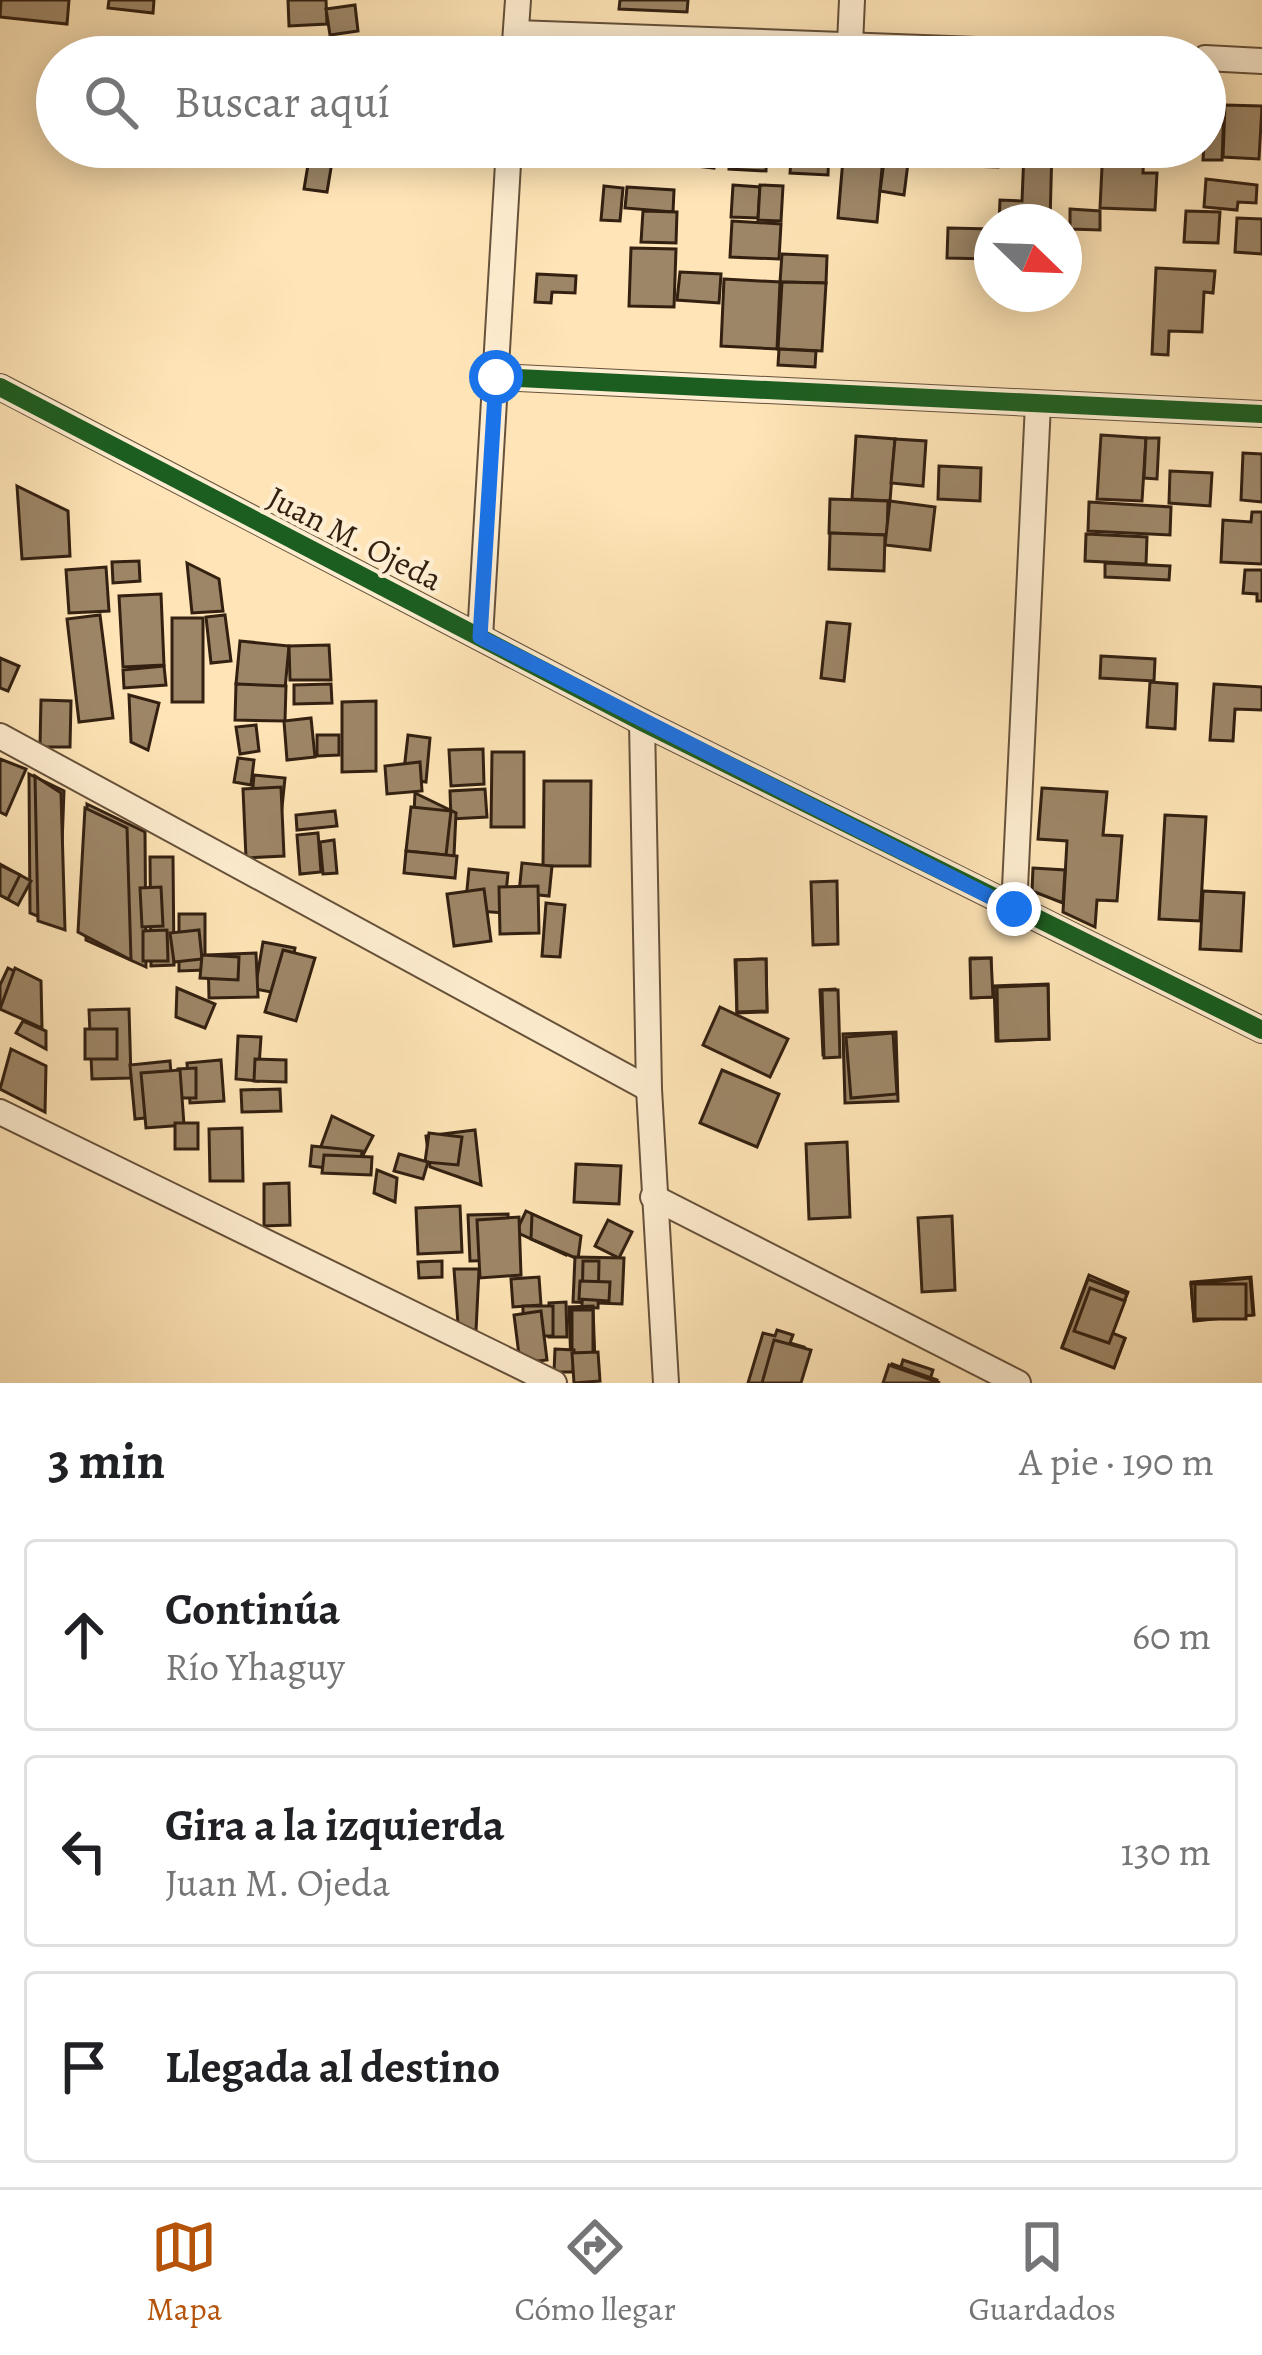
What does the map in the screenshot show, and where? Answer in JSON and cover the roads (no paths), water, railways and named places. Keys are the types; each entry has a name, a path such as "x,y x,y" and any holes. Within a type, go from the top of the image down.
{"street":[{"path":"516,36 518,0"},
{"path":"850,36 852,0"},
{"path":"1226,59 1262,61"},
{"path":"480,637 508,168"},
{"path":"496,377 1262,414"},
{"name":"Juan M. Ojeda","path":"0,387 642,722 1262,1030"},
{"path":"1014,909 1038,404"},
{"path":"642,722 649,1089 666,1383"},
{"path":"0,736 649,1089"},
{"path":"0,1112 554,1383"},
{"path":"653,1198 1018,1383"}]}
